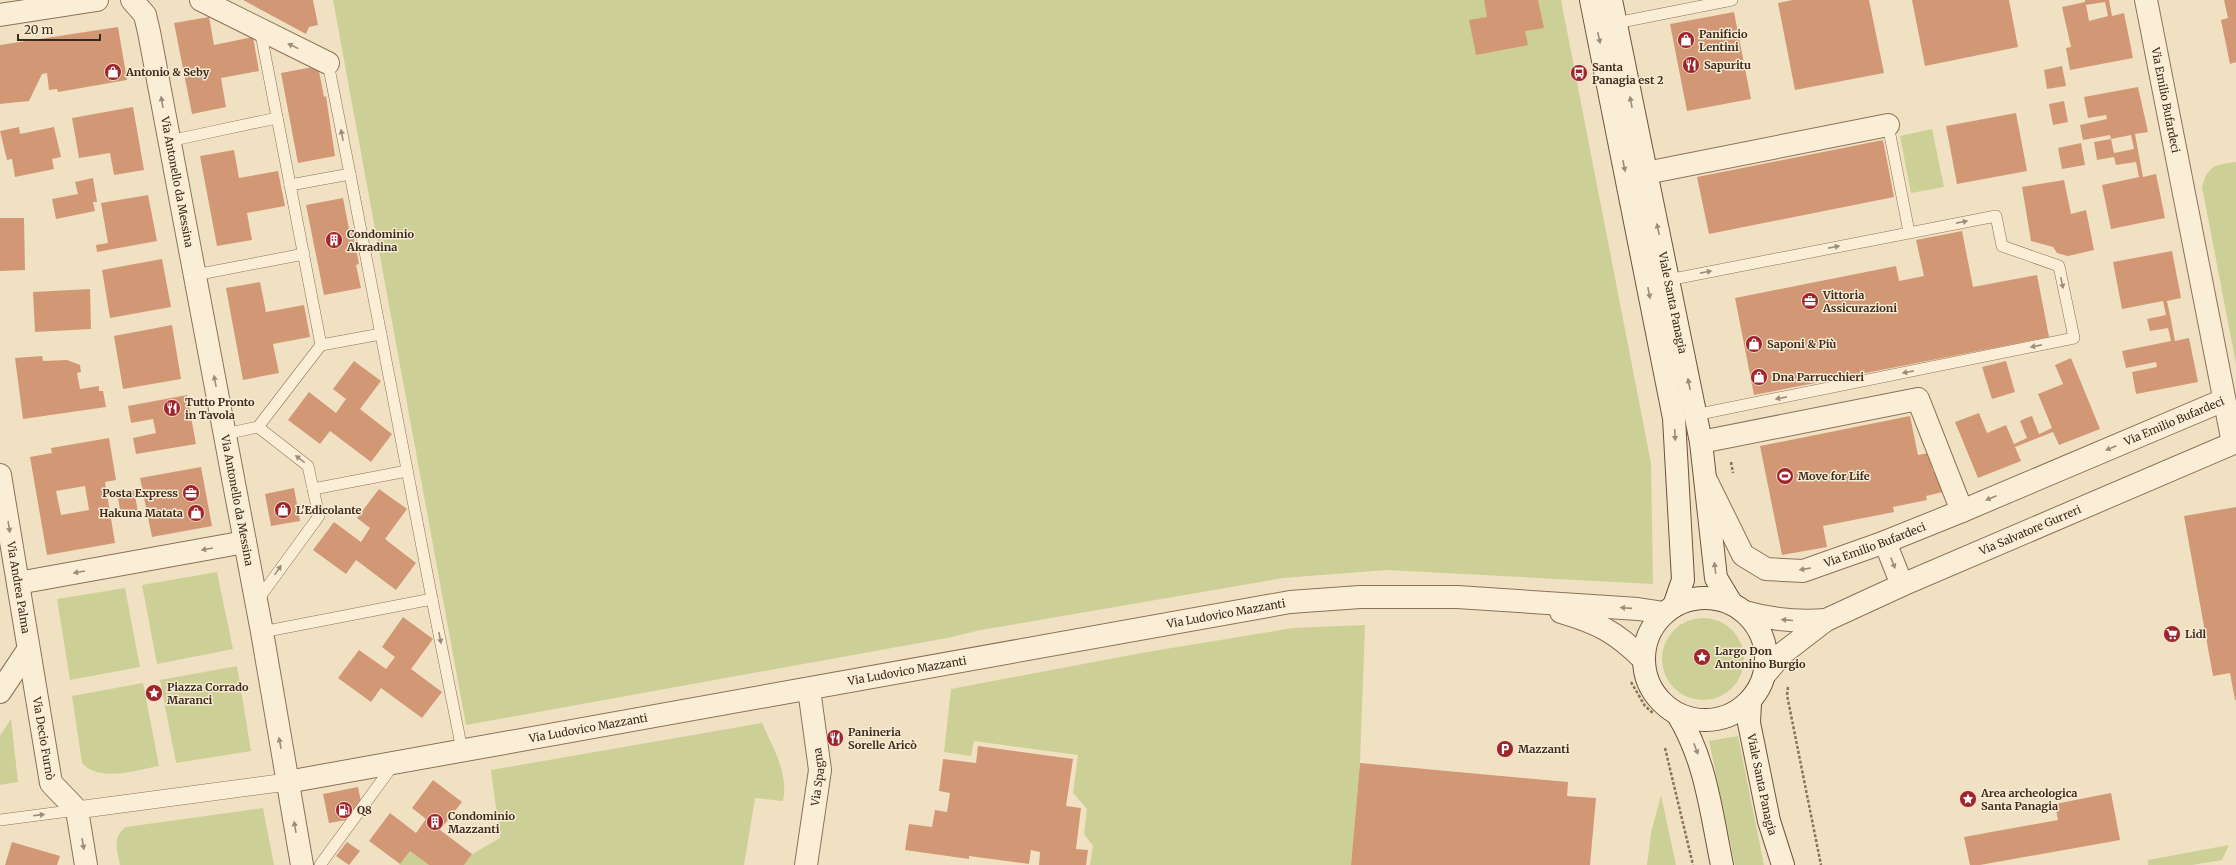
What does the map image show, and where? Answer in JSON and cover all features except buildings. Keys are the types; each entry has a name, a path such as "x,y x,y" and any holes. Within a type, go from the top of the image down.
{"street":[{"path":"0,15 97,0"},
{"name":"Via Antonello da Messina","path":"132,0 145,15 147,20 262,632 302,865"},
{"path":"201,0 328,63"},
{"name":"Viale Santa Panagia","path":"1591,0 1674,418 1683,580 1669,610"},
{"name":"Viale Santa Panagia","path":"1611,0 1701,442 1716,578 1738,608"},
{"name":"Via Emilio Bufardeci","path":"1704,476 1743,555 1766,569 1803,570 1885,542 1962,511 2224,400 2146,0"},
{"path":"1646,173 1888,125"},
{"path":"1701,442 1918,399 1962,511"},
{"path":"2224,400 2234,442"},
{"name":"Via Salvatore Gurreri","path":"1826,620 1902,585 2234,442"},
{"name":"Via Andrea Palma","path":"1,483 28,650"},
{"path":"18,584 245,542"},
{"path":"1885,542 1902,585"},
{"name":"Via Ludovico Mazzanti","path":"287,782 1290,602 1360,597 1457,597 1669,610"},
{"path":"1636,652 1669,610 1688,600 1702,598 1773,619 1800,622 1826,620"},
{"path":"1532,602 1602,627 1636,652 1653,692 1666,707 1678,715 1693,720 1708,721 1723,718 1738,712 1750,703 1760,689 1765,674 1766,647 1758,628 1738,608"},
{"path":"1765,674 1783,653 1826,620"},
{"path":"0,692 28,650"},
{"name":"Via Decio Furnò","path":"28,650 51,783 77,810"},
{"name":"Via Spagna","path":"806,865 820,770 809,688"},
{"name":"Viale Santa Panagia","path":"1750,703 1749,723 1769,821 1783,865"},
{"path":"1678,715 1692,737 1702,766 1722,865"},
{"path":"86,865 77,810 287,782"}],"lane":[{"path":"1616,24 1732,0"},
{"path":"260,29 321,346"},
{"path":"328,63 462,750"},
{"path":"169,141 277,118"},
{"path":"1888,125 1910,232"},
{"path":"290,185 350,174"},
{"path":"1668,280 1996,216 2002,246 2059,266 2074,338 1695,415"},
{"path":"195,275 304,254"},
{"path":"225,434 258,427 321,346 381,334"},
{"path":"256,602 319,516 308,466 258,427"},
{"path":"313,489 407,471"},
{"path":"262,632 432,599"},
{"path":"320,865 395,762"},
{"path":"0,820 77,810"}],"path":[{"path":"1725,437 1734,481"},
{"path":"1636,652 1627,665 1631,682 1645,706 1657,716"},
{"path":"1788,684 1787,695 1821,865"},
{"path":"1663,741 1693,865"}],"green space":[{"path":"333,0 1561,0 1651,463 1653,584 1387,570 1283,578 981,630 947,638 466,725"},
{"path":"1932,129 1944,187 1911,193 1900,136"},
{"path":"2236,162 2236,364 2202,187 2207,174 2213,167"},
{"path":"217,572 233,649 157,664 142,585"},
{"path":"125,588 140,667 70,680 57,599"},
{"path":"1703,618 1719,621 1732,630 1741,643 1744,659 1741,675 1732,688 1719,697 1703,700 1687,697 1674,688 1665,675 1662,659 1665,643 1674,630 1687,621"},
{"path":"1365,625 1360,763 1351,865 1090,865 1093,846 1084,834 1087,809 1073,793 1078,755 974,741 971,756 944,752 951,689 1141,653 1293,628"},
{"path":"237,666 251,751 176,763 160,680"},
{"path":"143,683 159,766 119,774 108,774 90,769 82,763 72,696"},
{"path":"11,719 18,782 0,785 0,736"},
{"path":"762,723 775,751 782,771 784,781 783,801 755,798 744,865 464,865 472,854 500,838 491,770"},
{"path":"1738,736 1764,865 1735,865 1709,741"},
{"path":"1661,795 1676,865 1647,865 1651,833"},
{"path":"263,808 274,865 120,865 117,839 126,827"},
{"path":"2229,845 2222,860 2192,865 2148,865 2148,860"},
{"path":"410,851 429,865 399,865"}],"place":[{"name":"Panificio Lentini","path":"1686,40"},
{"name":"Sapuritu","path":"1691,65"},
{"name":"Antonio & Seby","path":"113,72"},
{"name":"Santa Panagia est 2","path":"1579,73"},
{"name":"Condominio Akradina","path":"334,240"},
{"name":"Vittoria Assicurazioni","path":"1810,301"},
{"name":"Saponi & Più","path":"1754,344"},
{"name":"Dna Parrucchieri","path":"1759,377"},
{"name":"Tutto Pronto in Tavola","path":"172,408"},
{"name":"Move for Life","path":"1785,476"},
{"name":"Posta Express","path":"191,493"},
{"name":"L'Edicolante","path":"283,510"},
{"name":"Hakuna Matata","path":"196,513"},
{"name":"Lidl","path":"2172,634"},
{"name":"Largo Don Antonino Burgio","path":"1702,657"},
{"name":"Piazza Corrado Maranci","path":"154,693"},
{"name":"Panineria Sorelle Aricò","path":"835,738"},
{"name":"Mazzanti","path":"1505,749"},
{"name":"Area archeologica Santa Panagia","path":"1968,799"},
{"name":"Q8","path":"344,810"},
{"name":"Condominio Mazzanti","path":"435,822"}]}
